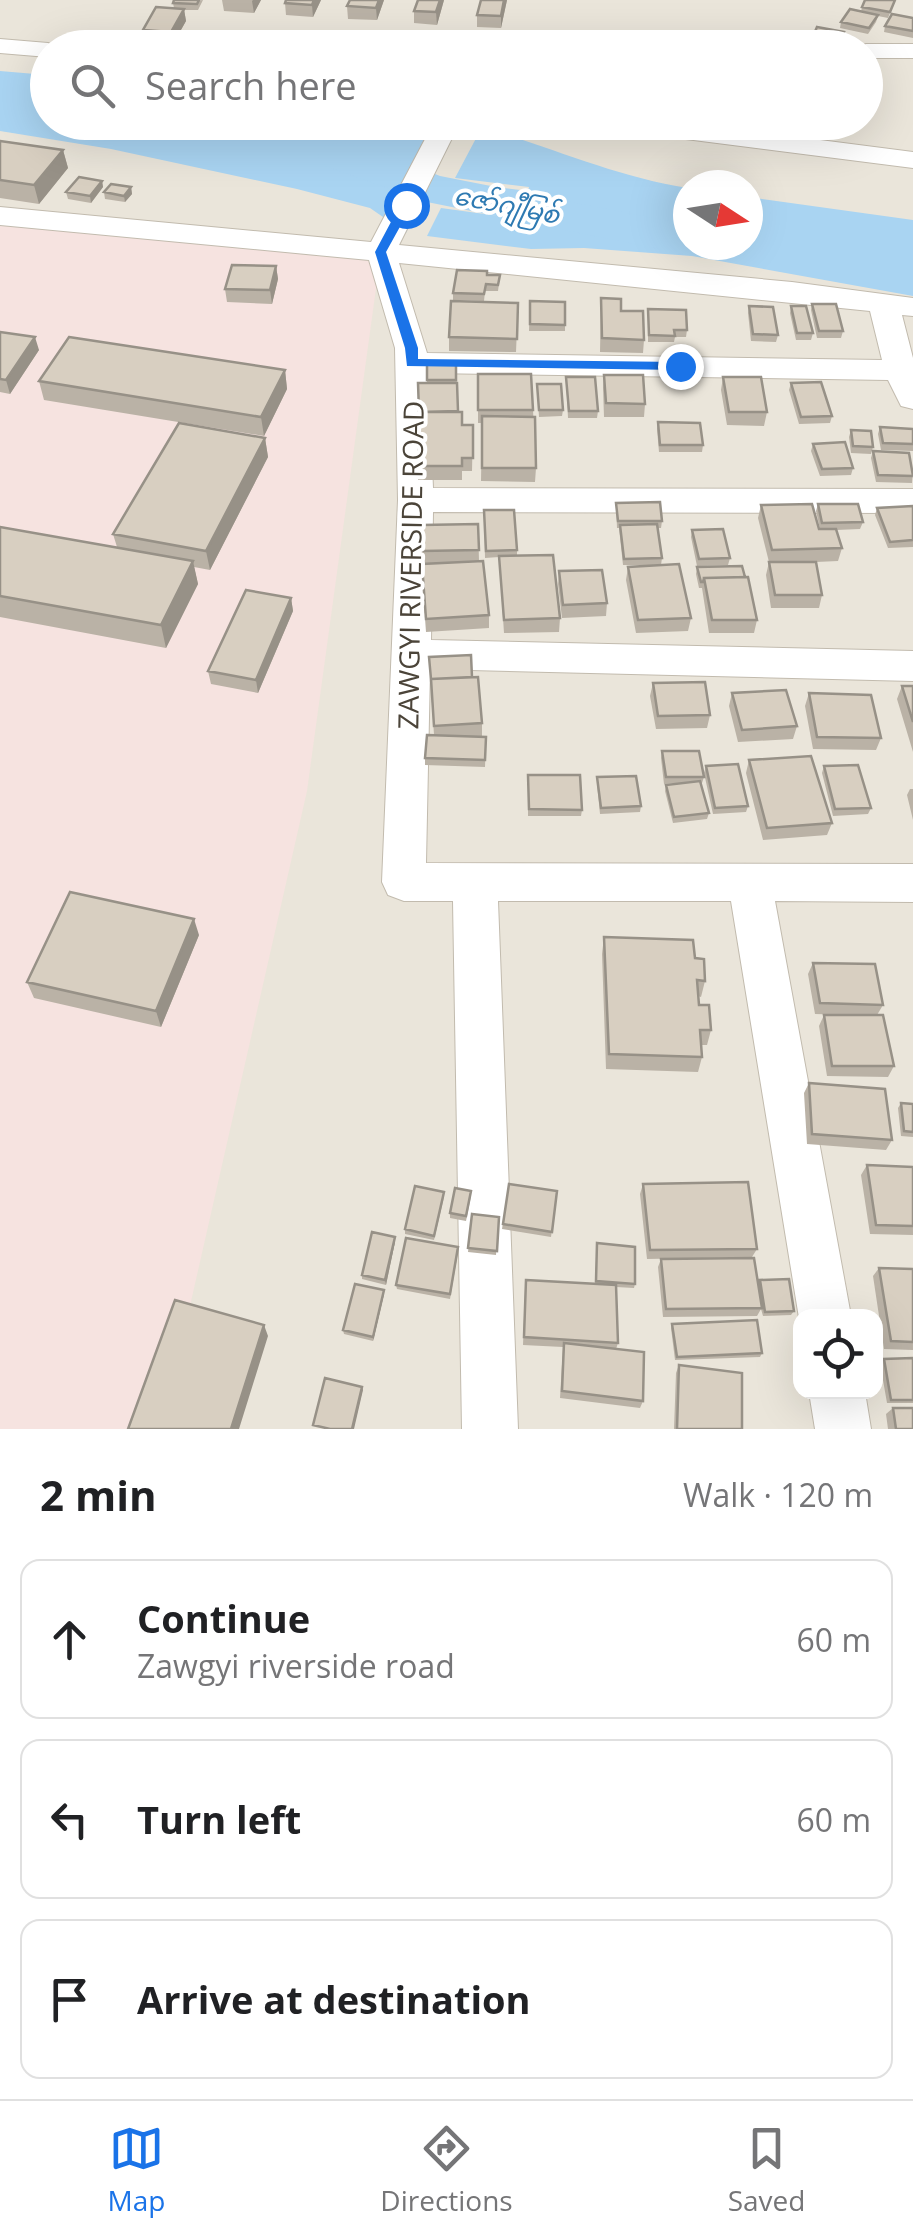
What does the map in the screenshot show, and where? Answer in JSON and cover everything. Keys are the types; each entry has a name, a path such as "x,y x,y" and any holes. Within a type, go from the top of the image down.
{"street":[{"path":"0,46 30,48"},
{"path":"883,51 913,50"},
{"path":"386,242 439,140"},
{"path":"803,140 913,160"},
{"path":"0,216 386,242 898,305 909,380 411,363"},
{"name":"ZAWGYI RIVERSIDE ROAD","path":"386,242 411,348 416,500 404,882 474,883"},
{"path":"416,500 913,502"},
{"path":"411,654 913,666"},
{"path":"490,1429 474,883 913,883"},
{"path":"750,884 823,1309"},
{"path":"838,1399 844,1429"}],"shaded area":[{"path":"0,0 913,0 913,1429 0,1429"},
{"path":"0,214 381,252 307,791 162,1429 0,1429"}],"water":[{"path":"0,71 30,74 30,136 0,131"},
{"path":"56,140 450,140 406,233 370,208"},
{"path":"475,140 521,140 673,185 673,255 584,248 531,249 427,236 441,208 513,218 516,215 443,204 453,182 528,191 529,187 455,178"},
{"path":"763,199 913,220 913,296 714,260 763,260"}],"building":[{"path":"199,0 197,4 173,3"},
{"path":"314,0 312,5 285,3"},
{"path":"350,0 379,0 376,8 347,6"},
{"path":"418,0 440,0 436,12 414,11"},
{"path":"481,0 504,0 501,16 477,15"},
{"path":"865,0 895,0 890,12 862,7"},
{"path":"156,7 184,9 172,30 143,30"},
{"path":"850,9 878,15 869,28 841,22"},
{"path":"892,14 913,18 913,31 885,26"},
{"path":"0,141 63,150 34,185 0,180"},
{"path":"79,177 102,181 90,196 66,192"},
{"path":"111,184 131,187 124,196 104,192"},
{"path":"232,265 276,266 270,290 225,289"},
{"path":"457,270 500,275 498,285 486,284 484,294 453,293"},
{"path":"601,298 621,299 621,311 643,311 644,340 602,338"},
{"path":"451,301 518,303 517,339 449,337"},
{"path":"530,301 565,302 565,325 530,324"},
{"path":"812,304 836,304 843,331 819,331"},
{"path":"749,306 773,307 778,335 753,334"},
{"path":"791,306 806,306 813,333 797,333"},
{"path":"648,309 686,310 687,330 674,330 675,336 649,335"},
{"path":"0,332 35,337 6,380 0,379"},
{"path":"69,337 285,370 261,417 39,381"},
{"path":"456,363 456,380 427,380 427,364"},
{"path":"478,374 531,374 533,410 478,410"},
{"path":"604,375 643,375 645,404 606,403"},
{"path":"566,377 595,377 598,411 569,411"},
{"path":"723,377 761,377 767,412 729,412"},
{"path":"821,382 832,416 801,417 791,383"},
{"path":"418,383 457,383 458,411 419,412"},
{"path":"537,384 561,384 563,410 539,410"},
{"path":"419,412 462,412 462,425 473,425 473,458 462,458 462,466 418,466"},
{"path":"482,416 535,417 536,468 482,468"},
{"path":"658,422 700,423 703,445 660,445"},
{"path":"179,423 265,438 206,551 113,534"},
{"path":"880,427 913,429 913,444 883,443"},
{"path":"851,430 871,431 873,447 853,446"},
{"path":"845,442 853,468 822,469 813,444"},
{"path":"873,451 909,453 913,476 878,475"},
{"path":"660,502 662,521 618,521 616,503"},
{"path":"812,504 819,529 836,529 842,548 772,550 761,505"},
{"path":"818,504 858,504 863,522 822,523"},
{"path":"913,506 913,540 890,542 877,508"},
{"path":"484,510 514,510 517,550 486,551"},
{"path":"478,524 479,550 422,551 422,525"},
{"path":"657,524 662,558 624,559 620,525"},
{"path":"0,527 193,561 161,625 0,596"},
{"path":"723,529 730,558 699,559 692,530"},
{"path":"553,555 560,618 504,620 499,556"},
{"path":"483,561 489,615 426,619 422,564"},
{"path":"769,562 816,562 822,595 775,595"},
{"path":"679,564 691,618 638,620 628,567"},
{"path":"742,566 745,577 704,578 703,582 697,567"},
{"path":"602,570 607,603 563,605 559,571"},
{"path":"748,577 757,620 712,620 704,578"},
{"path":"246,590 291,598 256,680 208,671"},
{"path":"471,655 472,677 431,679 429,657"},
{"path":"478,677 482,723 434,726 431,679"},
{"path":"705,682 710,715 658,716 653,683"},
{"path":"902,686 913,686 913,722"},
{"path":"786,690 797,726 742,730 732,693"},
{"path":"809,693 871,695 881,738 817,737"},
{"path":"427,735 486,737 485,760 425,758"},
{"path":"662,751 699,751 704,777 666,777"},
{"path":"811,756 832,823 767,828 749,760"},
{"path":"738,764 748,806 715,808 706,766"},
{"path":"858,765 871,808 835,809 824,766"},
{"path":"528,775 580,775 582,810 529,809"},
{"path":"636,776 641,806 601,808 597,777"},
{"path":"700,781 709,813 674,817 666,785"},
{"path":"70,892 194,919 156,1011 27,982"},
{"path":"604,937 693,940 695,958 704,959 705,981 697,980 699,1005 709,1005 711,1030 700,1030 702,1057 609,1054"},
{"path":"813,963 875,964 883,1005 820,1003"},
{"path":"824,1015 883,1015 894,1066 832,1066"},
{"path":"809,1083 885,1089 892,1140 812,1134"},
{"path":"901,1103 913,1104 913,1132 904,1131"},
{"path":"867,1165 913,1167 913,1226 876,1225"},
{"path":"748,1182 757,1249 650,1250 643,1184"},
{"path":"509,1184 557,1191 552,1232 503,1224"},
{"path":"415,1186 444,1192 434,1236 405,1229"},
{"path":"455,1188 471,1191 466,1216 450,1213"},
{"path":"472,1214 499,1217 497,1251 468,1248"},
{"path":"372,1232 395,1237 385,1280 362,1275"},
{"path":"406,1238 458,1247 450,1294 396,1285"},
{"path":"597,1243 635,1247 635,1284 596,1281"},
{"path":"754,1258 762,1308 666,1309 661,1259"},
{"path":"879,1268 913,1269 913,1342 891,1341"},
{"path":"789,1279 793,1311 765,1312 760,1280"},
{"path":"526,1280 616,1285 618,1343 524,1337"},
{"path":"355,1284 384,1290 373,1337 343,1330"},
{"path":"175,1300 264,1325 231,1429 128,1429"},
{"path":"757,1320 762,1353 677,1357 672,1324"},
{"path":"564,1343 644,1352 643,1401 562,1391"},
{"path":"913,1358 913,1400 891,1400 884,1359"},
{"path":"679,1365 742,1373 742,1429 677,1429"},
{"path":"325,1378 362,1387 352,1429 313,1425"},
{"path":"893,1408 913,1408 913,1429 896,1429"}],"waterway":[{"name":"ဇော်ဂျီမြစ်","path":"341,156 427,188 673,237"}],"route":[{"path":"406,205 380,252 401,312 411,363 680,366"}]}
